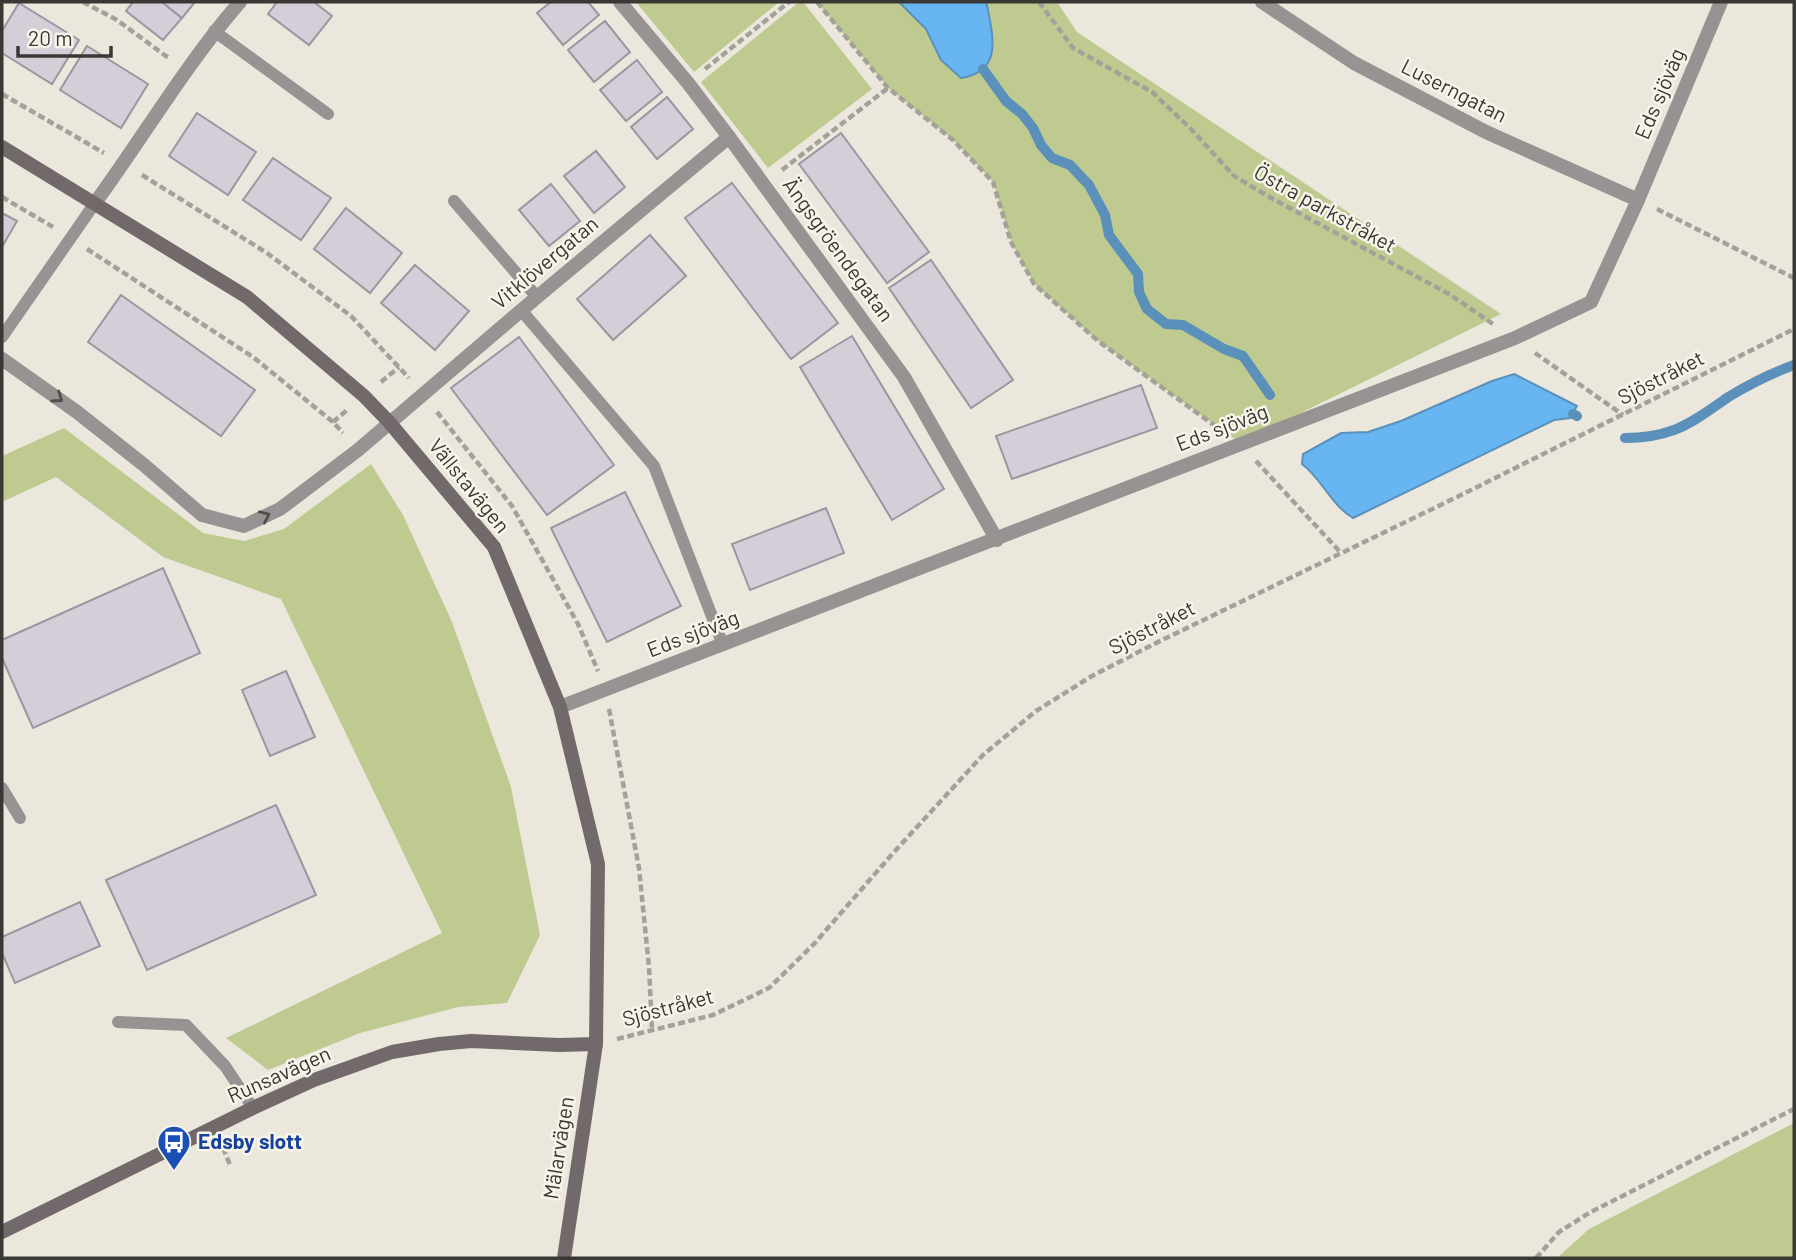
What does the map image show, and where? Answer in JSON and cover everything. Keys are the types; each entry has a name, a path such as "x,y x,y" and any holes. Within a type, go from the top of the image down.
{"main road":[{"name":"Vällstavägen","path":"2,147 247,296 364,396 494,547 560,707 598,864 596,1044"},
{"name":"Runsavägen","path":"2,1232 253,1108 314,1080 391,1052 471,1041 596,1044"},
{"name":"Mälarvägen","path":"564,1258 596,1044"}],"street":[{"path":"95,202 215,31 240,2"},
{"name":"Ängsgröendegatan","path":"621,2 729,137 904,377 997,540"},
{"name":"Luserngatan","path":"1262,2 1366,69 1486,132 1638,200"},
{"name":"Eds sjöväg","path":"560,707 1515,338 1591,302 1638,200 1721,2"},
{"name":"Vitklövergatan","path":"2,359 77,412 202,515 244,526 280,509 358,450 729,137"}],"lane":[{"path":"215,31 328,114"},
{"path":"454,201 537,297"},
{"path":"2,337 95,202"},
{"path":"522,310 654,466 723,645"},
{"path":"2,788 20,818"},
{"path":"118,1023 186,1025 225,1066 253,1108"}],"path":[{"path":"83,2 117,20 187,71"},
{"path":"688,83 789,2"},
{"path":"817,2 888,88 953,140 993,182 1011,242 1034,284 1098,341 1240,443 1341,553"},
{"name":"Östra parkstråket","path":"1040,2 1073,48 1152,92 1234,176 1449,294 1623,415"},
{"path":"764,184 888,88"},
{"path":"2,197 71,238 253,357 333,422 358,450"},
{"path":"1638,200 1794,278"},
{"name":"Sjöstråket","path":"596,1044 713,1015 769,988 814,944 983,755 1036,711 1091,676 1794,329"},
{"path":"1536,1258 1559,1232 1589,1213 1794,1109"}],"green space":[{"path":"636,2 779,2 694,72"},
{"path":"799,2 803,2 872,89 768,168 701,82"},
{"path":"817,2 1057,2 1077,32 1501,314 1240,443 1098,341 1034,284 1011,242 993,182 953,140 888,88"},
{"path":"64,428 203,533 244,541 284,529 371,464 403,515 452,622 511,787 540,935 507,1003 458,1007 360,1033 268,1070 226,1038 442,933 281,599 163,557 56,477 2,502 2,456"},
{"path":"1794,1123 1794,1258 1557,1258 1589,1229"}],"water":[{"path":"899,2 985,2 991,29 992,51 984,68 961,78 941,60 926,29"},
{"path":"1514,374 1577,406 1570,418 1554,420 1353,518 1345,513 1302,464 1303,454 1341,433 1368,432 1401,421"}],"building":[{"path":"133,2 162,2 182,18 163,40 126,11"},
{"path":"162,2 195,2 182,18"},
{"path":"277,2 314,2 332,16 309,45 268,14"},
{"path":"551,2 588,2 599,15 563,45 537,13"},
{"path":"19,3 79,40 52,84 2,53 2,31"},
{"path":"605,21 630,52 594,82 568,50"},
{"path":"87,46 148,84 121,128 60,90"},
{"path":"637,60 662,92 626,121 600,90"},
{"path":"667,97 693,129 657,159 631,127"},
{"path":"197,113 256,152 228,195 169,156"},
{"path":"841,133 929,252 887,283 799,164"},
{"path":"596,151 625,187 594,213 564,176"},
{"path":"273,158 331,198 301,240 243,200"},
{"path":"732,183 838,323 791,359 685,218"},
{"path":"551,184 580,221 549,246 519,210"},
{"path":"346,208 402,253 370,293 314,249"},
{"path":"2,213 17,221 2,247"},
{"path":"650,235 686,276 613,340 577,299"},
{"path":"931,260 1013,380 971,408 889,288"},
{"path":"415,265 469,311 435,350 381,303"},
{"path":"121,295 255,390 221,436 88,342"},
{"path":"852,336 944,489 892,520 800,367"},
{"path":"519,337 614,465 547,515 451,388"},
{"path":"1141,385 1157,428 1012,479 996,436"},
{"path":"625,492 681,606 607,642 551,528"},
{"path":"826,508 844,553 750,590 732,544"},
{"path":"163,568 200,653 33,728 2,658 2,640"},
{"path":"286,671 315,737 270,756 242,690"},
{"path":"276,805 316,895 147,970 106,880"},
{"path":"80,902 100,946 15,983 2,953 2,937"}],"waterway":[{"path":"983,69 1006,101 1022,114 1033,128 1041,145 1052,158 1070,165 1089,185 1105,215 1109,235 1138,274 1139,292 1147,309 1166,324 1183,325 1224,349 1243,356 1270,395"},
{"path":"1625,438 1656,435 1682,427 1745,387 1794,365"},
{"path":"1573,414 1577,416"}],"place":[{"name":"Edsby slott","path":"174,1172"}]}
